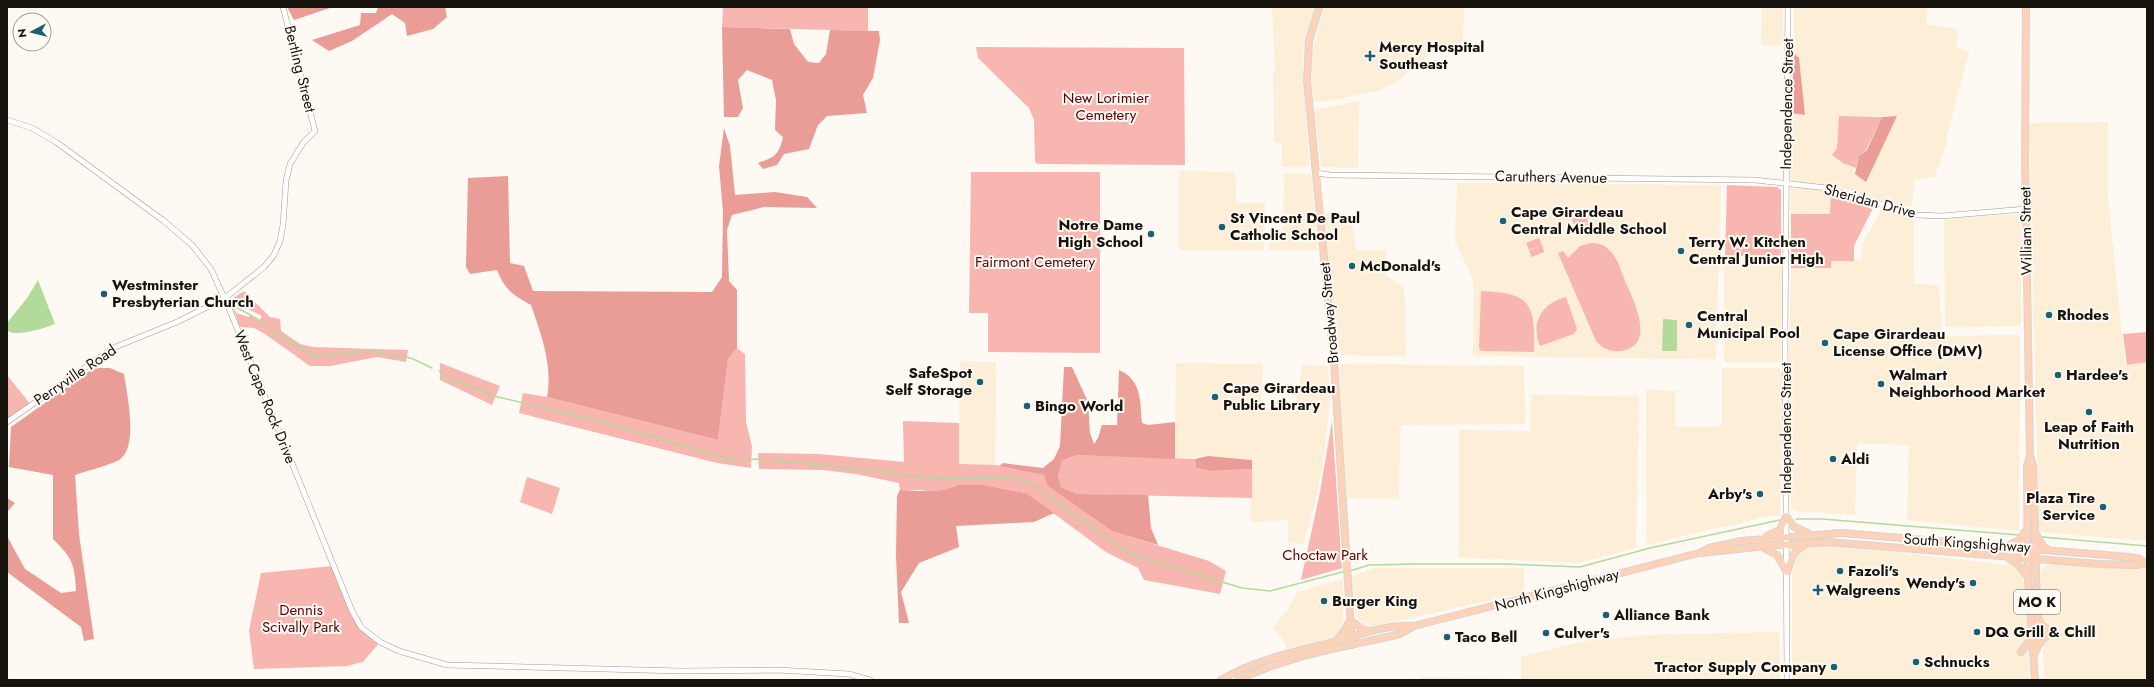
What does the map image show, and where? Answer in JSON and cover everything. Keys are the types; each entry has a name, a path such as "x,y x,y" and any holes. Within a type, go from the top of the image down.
{"main road":[{"name":"Broadway Street","path":"1319,7 1309,41 1306,68 1334,362 1352,645"},
{"name":"William Street","path":"2026,7 2026,210 2030,455 2033,466 2038,618 2038,646 2034,655"},
{"name":"William Street","path":"2030,455 2027,467 2027,558 2031,639 2034,655 2035,680"},
{"path":"1786,516 1794,527 1813,534"},
{"path":"1762,539 1780,530 1786,516"},
{"path":"2006,546 2019,540 2027,529"},
{"path":"2035,532 2039,540 2049,550"},
{"name":"South Kingshighway","path":"1787,536 1841,533 2120,556 2140,559 2146,563"},
{"name":"North Kingshighway","path":"1238,680 1258,670 1282,662 1400,634 1414,626 1699,553 1720,545 1787,536"},
{"path":"1787,572 1797,548 1813,542"},
{"name":"South Kingshighway","path":"1787,544 1813,542 1853,543 2118,565 2137,565 2146,563"},
{"name":"North Kingshighway","path":"1699,553 1787,544"},
{"path":"1761,546 1777,555 1787,572"},
{"path":"2005,556 2019,565 2028,579"},
{"path":"2118,565 2125,562 2129,557"},
{"path":"2036,574 2041,567 2052,560"},
{"path":"2038,618 2042,625 2052,632 2042,640 2038,646"},
{"path":"1336,641 1345,630 1350,620 1364,630 1372,631"},
{"name":"North Kingshighway","path":"1221,680 1269,658 1372,631 1400,625 1414,626"},
{"path":"2021,652 2031,639"}],"street":[{"name":"Bertling Street","path":"283,7 315,131"},
{"name":"Independence Street","path":"1787,680 1786,183 1788,7"},
{"name":"West Cape Rock Drive","path":"7,120 32,128 56,142 164,221 203,257 211,269 225,298 352,611 361,627 380,642 399,651 447,664 681,671 778,670 848,674 870,680"},
{"name":"Perryville Road","path":"7,422 113,348 177,322 225,298 264,267 278,248 282,233 286,181 290,164 303,143 315,131"},
{"name":"Caruthers Avenue","path":"1316,173 1331,175 1755,180 1786,183"},
{"name":"Sheridan Drive","path":"1786,183 1827,188 1917,215 1950,215 2026,210"}],"shaded area":[{"path":"287,7 333,7 294,20"},
{"path":"378,7 445,7 447,17 433,29 407,36 405,23 392,14 352,41 329,51 312,40 360,25 361,13 376,13"},
{"path":"1314,7 1306,37 1302,61 1309,165 1306,167 1282,167 1282,143 1274,143 1273,72 1275,72 1272,8"},
{"name":"Mercy Hospital Southeast","path":"1323,7 1464,7 1463,42 1444,46 1433,51 1398,81 1382,89 1337,100 1313,102 1311,60"},
{"path":"1762,7 1783,7 1783,43 1779,46 1761,45"},
{"path":"1794,7 1928,7 1926,24 1958,29 1956,47 1969,52 1946,139 1947,143 1934,177 1914,179 1912,207 1885,202 1833,185 1830,214 1791,214 1791,113 1805,115 1799,58 1794,53","holes":["1839,116 1897,116 1855,174 1856,168 1843,163 1832,155 1837,148"]},
{"path":"722,27 790,29 794,44 808,62 819,63 826,54 830,30 879,31 880,40 873,78 863,95 867,113 827,116 818,125 809,149 784,154 777,165 763,169 758,163 769,159 778,152 783,137 775,130 776,100 772,80 747,70 738,80 743,108 738,117 724,117"},
{"path":"1794,53 1799,58 1805,115 1791,113"},
{"path":"1359,101 1358,168 1321,166 1314,110"},
{"path":"1897,116 1866,182 1855,174 1859,156 1867,150 1882,117"},
{"path":"2108,122 2108,197 2125,365 2147,362 2147,541 2039,532 2029,123"},
{"path":"724,128 730,146 735,195 775,192 807,197 817,208 764,207 732,215 727,230 729,281 737,290 737,348 728,359 718,440 547,397 547,361 542,338 531,305 510,291 503,282 497,270 470,274 466,267 468,178 508,176 510,263 524,266 533,291 712,292 722,277 723,212 719,166"},
{"name":"St Vincent De Paul Catholic School","path":"1179,171 1235,172 1236,203 1265,203 1264,250 1179,250"},
{"path":"1284,173 1311,174 1318,250 1269,250 1268,231 1283,231"},
{"path":"1457,183 1721,185 1716,359 1473,356 1474,290 1472,277 1455,241"},
{"path":"1881,210 1914,219 1914,284 1939,285 1942,336 2020,335 2019,531 1907,520 1909,445 1857,443 1855,515 1795,511 1791,506 1789,343 1791,268 1831,268 1831,261 1861,260 1864,241"},
{"path":"1324,213 1351,214 1356,250 1386,250 1386,276 1403,287 1405,298 1406,356 1342,355 1337,351"},
{"path":"2021,214 2021,326 1945,327 1944,219"},
{"path":"1727,262 1782,264 1781,360 1777,362 1726,362 1724,360 1724,265"},
{"path":"38,280 55,324 38,330 18,333 8,331 7,323 27,298"},
{"path":"1663,319 1677,320 1677,351 1662,351"},
{"path":"960,361 996,362 995,465 959,465"},
{"path":"1176,363 1263,364 1261,408 1295,410 1302,365 1328,366 1330,399 1323,463 1314,508 1303,544 1288,543 1288,520 1251,522 1252,460 1208,456 1175,459"},
{"path":"1341,364 1524,366 1525,421 1523,424 1402,425 1400,430 1399,499 1347,498 1339,371"},
{"path":"1064,367 1072,367 1088,402 1090,433 1094,444 1098,438 1102,425 1117,425 1119,370 1127,374 1136,385 1140,399 1142,423 1148,425 1175,422 1175,459 1076,455 1062,461 1058,476 1061,487 1077,494 1148,495 1151,528 1158,545 1114,532 1048,486 1044,475 999,466 1003,463 1043,468 1054,459 1060,446"},
{"path":"94,368 110,368 124,374 129,407 130,433 129,444 125,453 119,460 103,467 75,475 79,534 94,639 84,641 81,627 7,572 7,536 25,569 61,593 76,591 75,574 71,562 64,551 53,539 53,475 9,467 11,427"},
{"path":"1722,368 1779,368 1782,374 1780,516 1762,517 1739,524 1707,530 1647,545 1646,390 1675,391 1675,427 1717,427 1722,425"},
{"path":"1531,395 1639,396 1636,548 1578,563 1459,557 1459,430 1530,431"},
{"path":"1208,456 1252,460 1252,469 1210,471 1196,468 1195,459"},
{"path":"958,485 983,485 1026,493 1054,513 1034,522 956,526 959,547 919,563 901,592 909,623 899,623 896,555 897,496 900,490 936,491"},
{"path":"7,498 15,503 7,512"},
{"path":"1812,545 1845,546 2015,566 2022,573 2024,584 2030,680 1792,680 1792,572 1795,556 1802,548"},
{"path":"2051,563 2147,569 2147,680 2042,680 2044,675 2041,587 2042,570"},
{"path":"1375,568 1524,568 1524,589 1522,593 1374,626 1363,624 1355,614 1352,576"},
{"path":"1343,579 1343,624 1340,632 1330,639 1287,649 1284,641 1273,627 1288,609 1298,592"},
{"path":"1779,632 1780,680 1420,680 1420,677 1521,679 1521,657 1584,641 1647,635"}],"green space":[{"path":"723,7 868,7 868,31 722,27"},
{"name":"New Lorimier Cemetery","path":"976,47 1184,48 1185,165 1038,164 1035,162 1034,120 1029,108 978,58"},
{"path":"1839,116 1882,117 1866,150 1859,156 1856,168 1843,163 1832,155 1837,148"},
{"name":"Fairmont Cemetery","path":"971,172 1100,172 1100,353 988,352 988,313 969,313"},
{"path":"1727,185 1777,187 1781,190 1781,254 1779,257 1725,256"},
{"path":"1831,191 1874,206 1854,246 1854,261 1831,261 1831,268 1791,268 1791,214 1830,214"},
{"path":"1587,214 1588,222 1573,224 1572,216"},
{"path":"1589,223 1590,231 1574,233 1573,226"},
{"path":"1539,238 1542,245 1529,250 1526,243"},
{"path":"1591,243 1604,246 1613,254 1633,299 1640,321 1638,341 1631,347 1620,351 1613,351 1604,348 1596,341 1558,253 1563,251 1568,258 1580,246"},
{"path":"1542,245 1544,252 1532,257 1529,251"},
{"path":"244,291 270,317 280,319 281,331 300,344 313,347 408,350 406,362 377,357 330,366 310,366 265,334 254,328 240,327 230,300","holes":["237,303 262,316 259,321 250,315 249,317 236,313 233,304"]},
{"path":"1481,291 1498,292 1511,295 1527,304 1531,312 1533,322 1534,352 1481,351 1479,348"},
{"path":"1566,297 1577,329 1574,334 1540,346 1536,329 1540,315 1550,304"},
{"path":"2147,332 2147,362 2127,365 2123,334"},
{"path":"737,348 745,354 746,422 752,446 751,468 717,463 519,413 523,393 547,397 718,440 728,359"},
{"path":"440,363 500,386 492,405 440,380"},
{"path":"7,375 31,405 7,422"},
{"path":"903,421 959,423 959,464 995,465 1044,475 1114,532 1209,561 1226,571 1220,594 1144,580 1138,568 1106,552 1026,493 983,485 958,485 947,491 931,493 922,490 900,490 899,483 856,474 823,470 759,469 758,453 819,454 904,462"},
{"name":"Choctaw Park","path":"1332,421 1342,568 1301,580 1320,492"},
{"path":"1076,455 1195,459 1196,468 1210,471 1252,469 1252,498 1077,494 1061,487 1058,476 1062,461"},
{"path":"527,477 560,488 552,514 520,502"},
{"name":"Dennis Scivally Park","path":"333,566 361,627 380,642 363,662 347,666 254,669 249,630 261,573"}],"waterway":[{"path":"234,306 256,318 286,340 315,356 370,351 411,358 432,368"},
{"path":"439,371 451,379 494,396 603,422 732,460 767,459 934,478 1019,479 1030,483 1127,553 1242,588 1270,591 1346,571"},
{"path":"1796,519 1822,519 2019,535"},
{"path":"1350,571 1369,565 1416,564 1505,564 1580,567 1650,548 1780,520"},
{"path":"2042,537 2147,546"}],"place":[{"name":"Mercy Hospital Southeast","path":"1370,56"},
{"name":"Cape Girardeau Central Middle School","path":"1503,221"},
{"name":"St Vincent De Paul Catholic School","path":"1222,227"},
{"name":"Notre Dame High School","path":"1151,234"},
{"name":"Terry W. Kitchen Central Junior High","path":"1681,251"},
{"name":"McDonald's","path":"1352,266"},
{"name":"Westminster Presbyterian Church","path":"104,294"},
{"name":"Rhodes","path":"2049,315"},
{"name":"Central Municipal Pool","path":"1689,325"},
{"name":"Cape Girardeau License Office (DMV)","path":"1825,343"},
{"name":"Hardee's","path":"2058,375"},
{"name":"SafeSpot Self Storage","path":"980,382"},
{"name":"Walmart Neighborhood Market","path":"1881,384"},
{"name":"Cape Girardeau Public Library","path":"1215,397"},
{"name":"Bingo World","path":"1027,406"},
{"name":"Leap of Faith Nutrition","path":"2089,412"},
{"name":"Aldi","path":"1833,459"},
{"name":"Arby's","path":"1760,494"},
{"name":"Plaza Tire Service","path":"2103,507"},
{"name":"Fazoli's","path":"1840,571"},
{"name":"Wendy's","path":"1973,583"},
{"name":"Walgreens","path":"1818,590"},
{"name":"Burger King","path":"1324,601"},
{"name":"Alliance Bank","path":"1606,615"},
{"name":"DQ Grill & Chill","path":"1977,632"},
{"name":"Culver's","path":"1546,633"},
{"name":"Taco Bell","path":"1447,637"},
{"name":"Schnucks","path":"1916,662"},
{"name":"Tractor Supply Company","path":"1834,667"}]}
